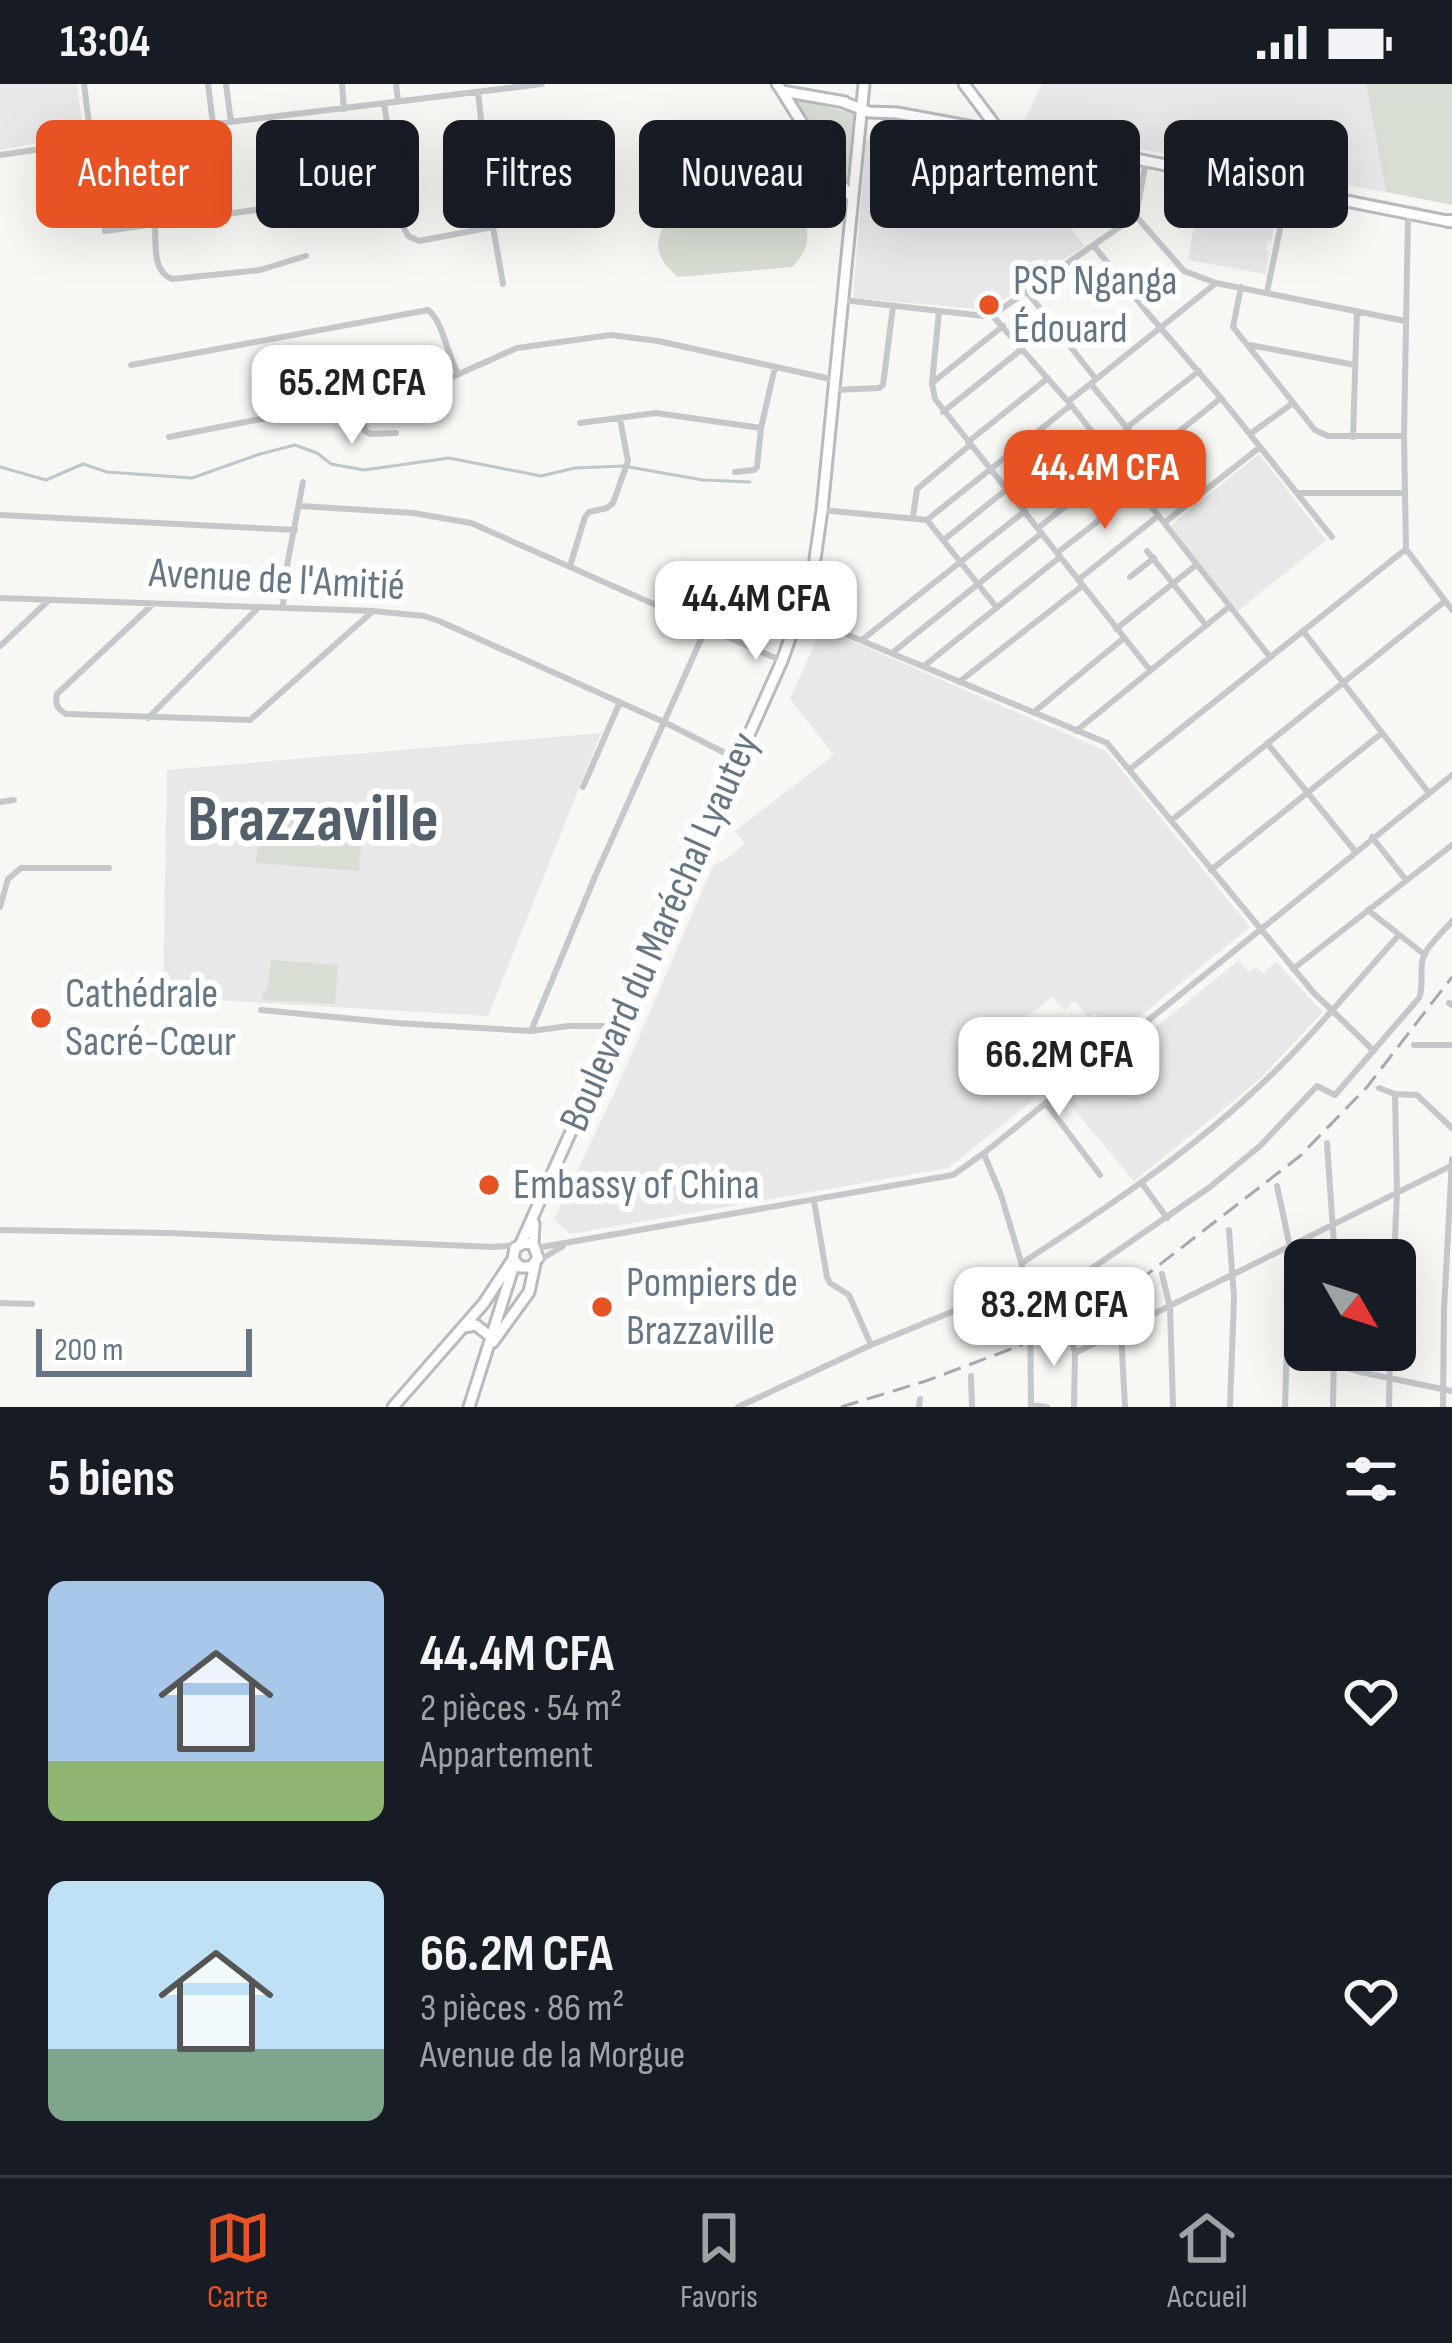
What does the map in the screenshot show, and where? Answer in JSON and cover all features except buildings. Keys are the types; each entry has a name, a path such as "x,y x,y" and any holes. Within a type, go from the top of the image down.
{"main road":[{"name":"Boulevard du Maréchal Lyautey","path":"521,1251 782,661 813,573 864,84"},
{"path":"964,84 991,120"},
{"path":"779,87 935,120"},
{"path":"779,87 852,197"},
{"path":"862,106 897,113"},
{"path":"860,125 876,112"},
{"path":"1140,160 1164,165"},
{"path":"1348,201 1451,221"},
{"path":"521,1251 524,1268 534,1264"},
{"path":"521,1251 534,1264"},
{"path":"469,1407 521,1251"},
{"path":"393,1407 484,1303 521,1251"},
{"path":"484,1303 522,1278 534,1264"},
{"path":"491,1342 530,1292 534,1264"},
{"path":"464,1327 476,1325 491,1342"}],"street":[{"path":"84,84 88,120"},
{"path":"208,84 212,120"},
{"path":"226,84 231,120"},
{"path":"342,84 344,109"},
{"path":"396,84 398,101"},
{"path":"425,84 426,98"},
{"path":"232,122 542,84"},
{"path":"478,92 481,120"},
{"path":"384,104 387,120"},
{"path":"0,154 36,148"},
{"path":"1140,193 1146,161"},
{"path":"1408,212 1406,549 1452,610"},
{"path":"1140,220 1184,271 1216,283 1405,321"},
{"path":"154,228 159,270 172,279 260,270 306,256"},
{"path":"404,228 419,241 488,228"},
{"path":"493,228 503,284"},
{"path":"843,301 991,314 1118,228"},
{"path":"1267,292 1280,228"},
{"path":"1094,246 1332,537"},
{"path":"928,520 1216,283"},
{"path":"1241,287 1233,324 1321,434 1404,436"},
{"path":"1027,292 1149,455"},
{"path":"169,437 434,385 517,348 621,334 775,367 834,385 879,388 893,306"},
{"path":"131,365 428,310 436,316 458,373"},
{"path":"939,311 932,383 935,399 1150,670"},
{"path":"1353,436 1357,311"},
{"path":"991,314 1048,378 1270,657"},
{"path":"932,383 1003,326"},
{"path":"1247,345 1354,365"},
{"path":"944,412 1022,349"},
{"path":"735,472 757,467 775,367"},
{"path":"1126,428 1199,371"},
{"path":"913,518 917,490 1048,378"},
{"path":"1125,475 1221,398"},
{"path":"358,399 365,431 396,433"},
{"path":"1250,434 1293,403"},
{"path":"580,423 656,413 761,428"},
{"path":"570,566 585,517 610,506 628,461 619,418"},
{"path":"1015,498 1093,434"},
{"path":"959,682 1260,447"},
{"path":"892,653 1117,465"},
{"path":"284,608 285,576 303,482"},
{"path":"944,539 1007,489"},
{"path":"924,666 1138,490"},
{"path":"1297,493 1404,493"},
{"path":"300,506 413,513 484,527 782,661"},
{"path":"822,510 928,520 997,608"},
{"path":"862,640 1025,511"},
{"path":"0,515 295,530"},
{"path":"1130,769 1406,549"},
{"path":"1130,577 1151,555 1206,626"},
{"path":"531,1030 724,585 686,565"},
{"path":"1116,628 1196,565"},
{"name":"Avenue de l'Amitié","path":"0,598 424,616 737,759"},
{"path":"0,646 51,599"},
{"path":"1172,820 1445,601"},
{"path":"152,604 62,688 56,699 59,710 66,714 250,720 373,611"},
{"path":"1076,731 1230,606"},
{"path":"148,718 259,607"},
{"path":"800,615 1107,743 1258,929 1373,1051"},
{"path":"1303,631 1429,793"},
{"path":"1033,712 1124,638"},
{"path":"583,787 620,702"},
{"path":"1211,870 1382,733"},
{"path":"1267,743 1355,851"},
{"path":"0,1230 168,1233 521,1251 945,1177 984,1153 1452,775"},
{"path":"0,802 14,800"},
{"path":"1372,837 1406,880"},
{"path":"1293,969 1452,845"},
{"path":"0,907 8,879 21,868 109,868"},
{"path":"1368,910 1424,955"},
{"path":"1091,1269 1168,1219 1260,1146 1317,1086 1335,1095 1423,992 1424,955 1452,921"},
{"path":"1022,1263 1141,1182 1257,1088 1399,935"},
{"path":"260,1010 531,1030 617,1026"},
{"path":"1414,1045 1452,1045"},
{"path":"1379,1088 1417,1094 1452,1128"},
{"path":"1395,1094 1395,1239"},
{"path":"1046,1103 1100,1175"},
{"path":"1327,1143 1334,1239"},
{"path":"984,1153 1027,1281 1032,1313 1031,1406 1047,1407"},
{"path":"1305,1239 1452,1163 1443,1407"},
{"path":"1141,1182 1168,1219"},
{"path":"1277,1186 1288,1239"},
{"path":"814,1201 827,1277 849,1294 871,1345"},
{"path":"1229,1230 1233,1276 1230,1407"},
{"path":"534,1264 566,1244"},
{"path":"1075,1353 1284,1250"},
{"path":"1162,1274 1170,1307 1173,1407"},
{"path":"738,1407 871,1345 1027,1281"},
{"path":"0,1303 32,1304"},
{"path":"1108,1305 1120,1332 1125,1407"},
{"path":"1069,1328 1075,1353 1074,1407"},
{"path":"1285,1407 1287,1371"},
{"path":"1333,1407 1334,1371"},
{"path":"1359,1371 1447,1390"},
{"path":"1389,1371 1389,1407"},
{"path":"970,1376 972,1407"}],"shaded area":[{"path":"0,84 77,84 82,120 36,120 36,144 0,150"},
{"path":"1042,84 1366,84 1386,192 1348,186 1348,120 1164,120 1164,154 1140,149 1140,120 1025,120"},
{"path":"1366,84 1452,84 1452,205 1386,192"},
{"path":"792,103 854,113 848,180 846,120 803,120"},
{"path":"870,139 870,228 1071,228 1084,246 989,310 853,298 866,141"},
{"path":"663,228 806,228 807,235 805,248 792,267 678,277 658,249"},
{"path":"1194,228 1274,228 1266,250 1266,274 1188,260"},
{"path":"1259,454 1326,540 1238,611 1170,526"},
{"path":"822,628 1106,751 1250,927 1115,1036 1095,1013 1089,1018 1075,1001 1065,1010 1052,997 1007,1032 1052,1085 948,1168 570,1234 554,1219 714,864 745,844 735,831 834,755 790,699"},
{"path":"601,733 488,1016 163,997 167,770"},
{"path":"261,803 364,811 359,871 256,863"},
{"path":"271,960 338,965 335,1004 262,1000"},
{"path":"1239,960 1249,972 1256,967 1263,973 1276,962 1323,1012 1259,1080 1134,1181 1066,1100"}],"waterway":[{"path":"0,467 46,480 83,464 107,472 192,478 295,445 331,464 364,470 449,458 541,476 575,468 623,466 703,480 750,482"}],"railway":[{"path":"841,1407 1019,1346 1141,1279 1300,1156 1367,1087 1452,977"}],"place":[{"name":"PSP Nganga Édouard","path":"989,305"},
{"name":"Cathédrale Sacré-Cœur","path":"41,1018"},
{"name":"Embassy of China","path":"489,1185"},
{"name":"Pompiers de Brazzaville","path":"602,1307"}],"district":[{"name":"Brazzaville","path":"313,820"}]}
